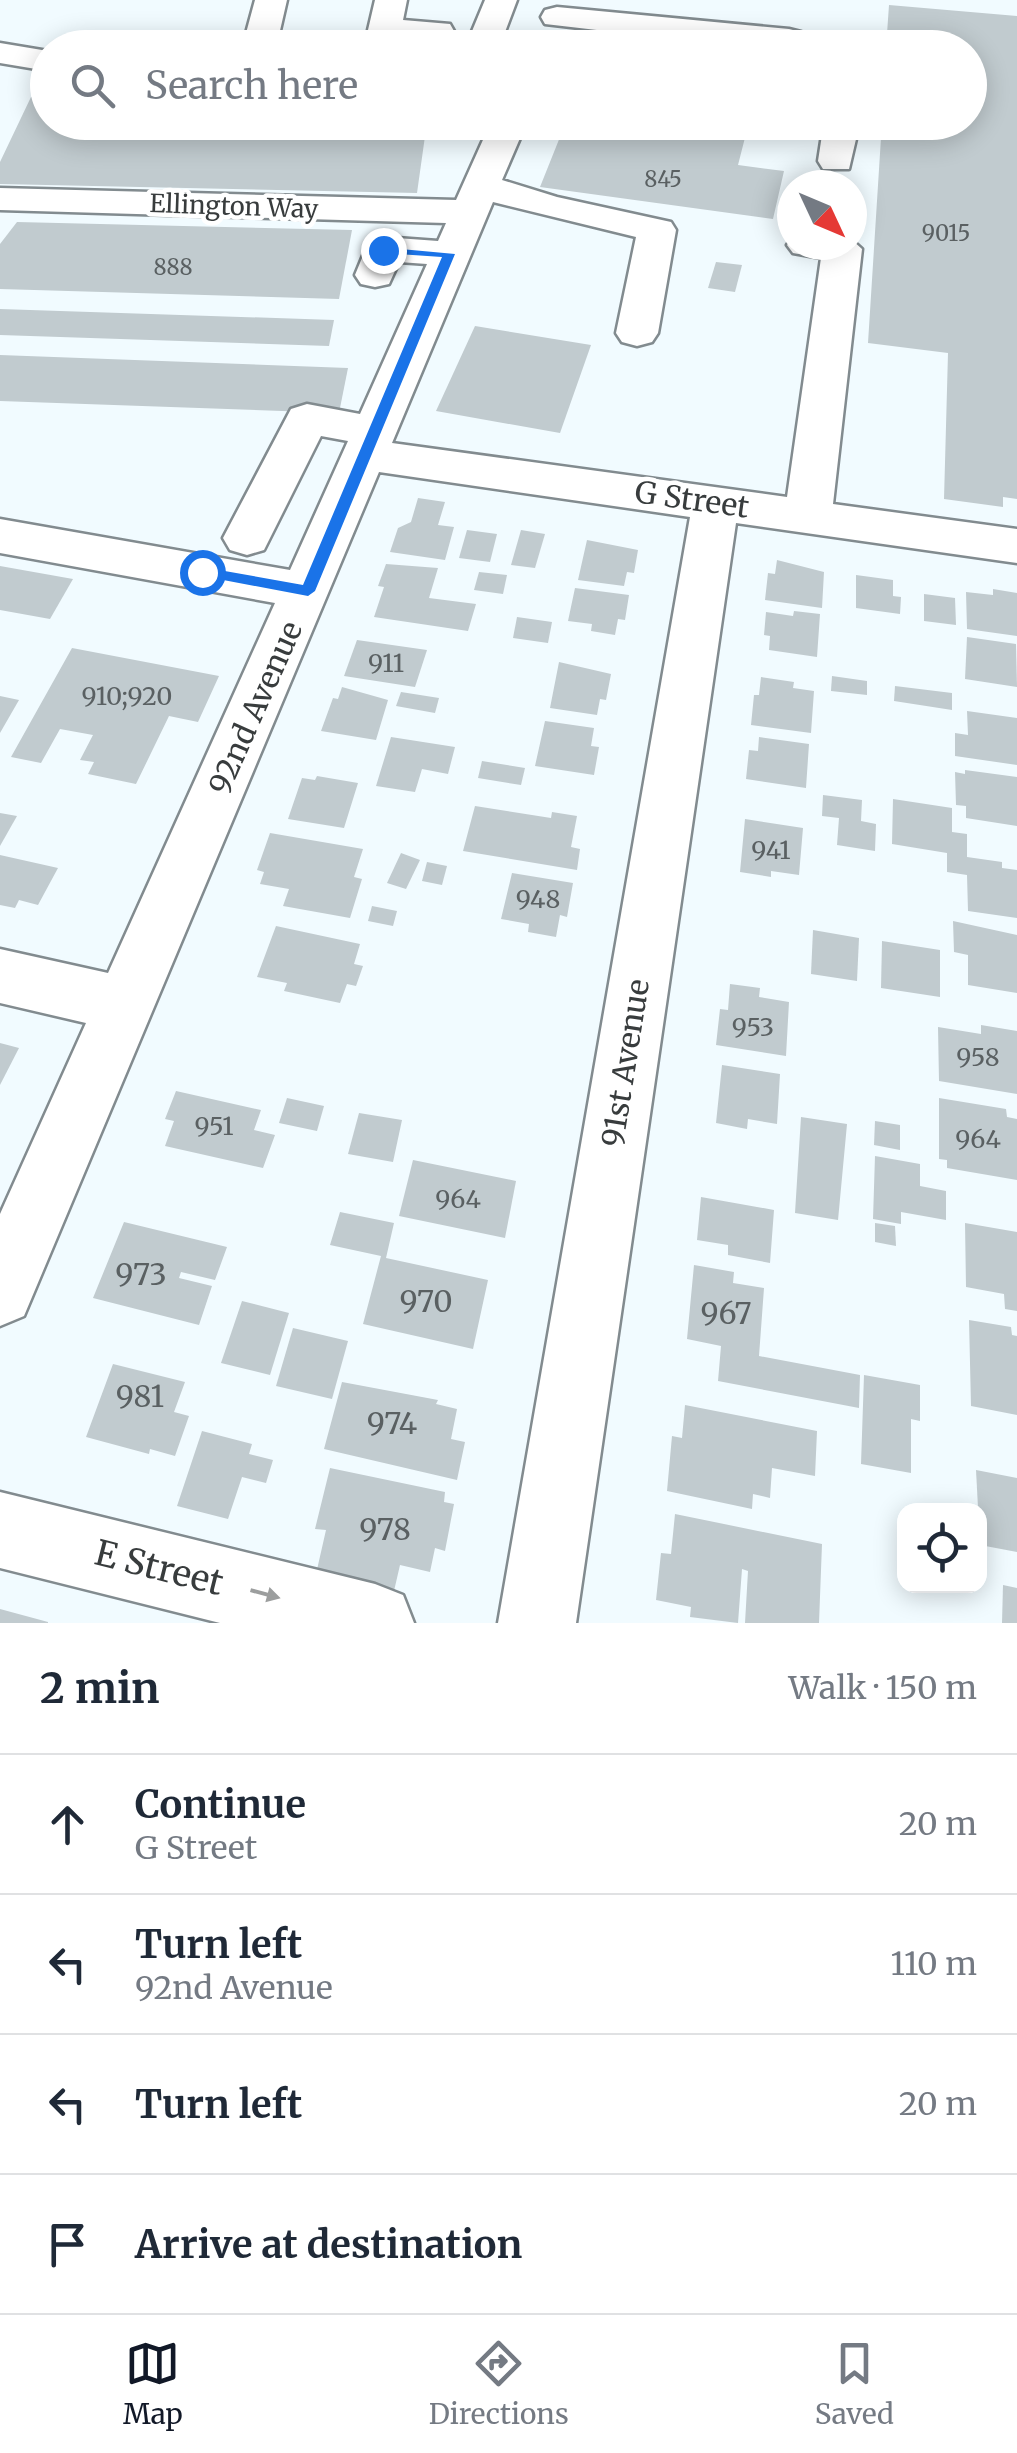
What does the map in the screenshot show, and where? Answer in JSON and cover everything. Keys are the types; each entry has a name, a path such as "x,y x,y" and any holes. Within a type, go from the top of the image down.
{"street":[{"path":"264,30 271,0"},
{"path":"384,30 391,0"},
{"path":"438,30 452,0"},
{"path":"489,30 501,0"},
{"path":"561,8 657,30"},
{"path":"1,54 30,58"},
{"name":"92nd Avenue","path":"0,1292 501,140"},
{"path":"836,161 839,140"},
{"name":"Ellington Way","path":"0,199 474,199 548,207 657,230 636,333"},
{"path":"375,276 383,250 449,254"},
{"path":"808,517 841,260"},
{"name":"G Street","path":"247,538 307,420 372,443 716,504 1017,546"},
{"name":"91st Avenue","path":"537,1623 716,504"},
{"path":"0,536 308,591"},
{"path":"0,976 127,1004"},
{"name":"E Street","path":"0,1530 376,1623"}],"building":[{"path":"889,5 1017,16 1017,499 1003,497 1003,507 944,499 948,353 868,343 881,140 987,140 987,30 887,30"},
{"path":"30,99 30,140 424,140 417,193 0,184 0,162"},
{"path":"559,140 744,140 738,165 777,170 773,219 540,187"},
{"path":"17,222 352,230 339,299 0,289 0,244"},
{"path":"716,262 742,265 735,292 708,288"},
{"path":"0,309 334,320 329,346 0,335"},
{"path":"475,326 591,345 560,433 436,411"},
{"path":"0,355 348,368 339,413 0,401"},
{"path":"418,498 445,502 438,525 454,527 445,560 390,552 398,528 411,522"},
{"path":"467,530 497,534 490,562 459,558"},
{"path":"521,530 545,534 535,568 511,565"},
{"path":"587,540 638,550 634,573 627,572 624,586 578,580"},
{"path":"777,560 824,572 822,608 765,600 768,573 775,574"},
{"path":"386,564 438,568 429,598 476,604 468,631 374,617 384,587 378,586"},
{"path":"0,566 73,579 50,619 0,610"},
{"path":"479,572 507,575 503,594 474,590"},
{"path":"856,575 893,580 893,596 901,597 900,614 856,608"},
{"path":"575,588 629,595 625,620 618,619 615,635 591,631 592,624 568,621"},
{"path":"993,589 1017,593 1017,636 967,629 966,592 993,595"},
{"path":"924,594 955,598 956,625 924,621"},
{"path":"794,611 820,614 817,657 769,650 770,636 764,635 766,612 793,616"},
{"path":"517,617 552,622 548,643 513,638"},
{"path":"967,637 1016,644 1017,687 965,679"},
{"path":"357,640 427,650 415,687 344,676"},
{"path":"72,648 219,676 198,722 169,716 136,784 88,774 94,762 80,760 93,735 60,729 41,763 11,757"},
{"path":"559,662 611,674 606,700 600,699 597,715 550,708"},
{"path":"832,676 867,681 867,695 831,691"},
{"path":"761,677 794,682 793,688 814,691 811,733 751,725 754,695 759,695"},
{"path":"895,686 952,693 952,710 894,701"},
{"path":"342,687 388,700 376,740 321,731 333,698 338,699"},
{"path":"401,692 439,698 435,713 396,706"},
{"path":"0,696 19,700 0,733"},
{"path":"967,711 1017,718 1017,765 955,756 955,733 968,735"},
{"path":"545,721 594,728 591,746 599,747 594,775 535,766"},
{"path":"391,737 455,747 448,774 422,769 415,792 376,786"},
{"path":"759,737 809,744 806,788 746,779 749,750 758,751"},
{"path":"482,761 525,768 521,785 478,778"},
{"path":"965,770 1017,777 1017,826 966,818 966,806 956,805 955,772 965,774"},
{"path":"317,776 358,783 344,828 288,819 302,778 315,780"},
{"path":"823,795 862,800 861,821 876,824 875,851 837,845 839,818 822,816"},
{"path":"893,799 952,808 952,832 967,834 967,857 1002,862 1002,868 1017,870 1017,918 968,911 967,875 947,872 947,853 892,844"},
{"path":"475,806 551,818 552,812 577,816 571,847 580,849 577,870 463,851"},
{"path":"0,813 17,816 0,846"},
{"path":"745,819 803,828 799,875 771,871 771,877 740,872"},
{"path":"270,833 363,849 354,877 362,879 350,918 283,906 289,889 260,884 264,872 257,870"},
{"path":"401,853 420,860 406,889 387,883"},
{"path":"0,855 58,868 38,905 19,900 15,908 0,905"},
{"path":"427,862 447,866 442,885 422,881"},
{"path":"512,873 573,883 567,917 560,915 556,937 528,932 529,924 501,919"},
{"path":"372,906 397,911 393,926 368,921"},
{"path":"953,921 1017,935 1017,993 968,985 968,955 954,952"},
{"path":"276,926 360,944 354,964 363,966 356,986 347,984 340,1003 284,991 287,983 257,977"},
{"path":"813,930 859,938 857,981 811,974"},
{"path":"882,941 940,950 940,997 881,988"},
{"path":"730,984 760,988 759,997 789,1002 786,1056 716,1045 720,1009 728,1010"},
{"path":"981,1025 1017,1031 1017,1094 939,1081 938,1027 981,1034"},
{"path":"0,1043 19,1048 0,1085"},
{"path":"722,1065 780,1074 777,1124 748,1119 747,1129 716,1123"},
{"path":"176,1091 261,1110 254,1130 275,1135 263,1168 165,1146 174,1121 165,1119"},
{"path":"287,1098 324,1106 317,1131 279,1123"},
{"path":"939,1098 1006,1109 1007,1117 1017,1119 1017,1180 947,1168 947,1160 939,1159"},
{"path":"359,1113 402,1120 393,1162 348,1154"},
{"path":"801,1117 847,1124 838,1220 795,1213"},
{"path":"875,1121 900,1125 900,1150 874,1145"},
{"path":"875,1156 920,1164 920,1186 946,1191 946,1220 901,1212 901,1224 873,1219"},
{"path":"413,1160 516,1181 505,1238 399,1216"},
{"path":"701,1197 774,1210 770,1263 728,1255 728,1245 697,1240"},
{"path":"340,1212 394,1223 386,1258 488,1280 473,1349 363,1324 381,1256 330,1245"},
{"path":"124,1222 227,1247 215,1280 181,1272 179,1278 212,1286 199,1325 93,1298"},
{"path":"875,1223 895,1226 896,1246 875,1242"},
{"path":"965,1223 1017,1232 1017,1311 1005,1309 1004,1294 966,1287"},
{"path":"694,1265 734,1272 733,1283 764,1288 759,1356 860,1375 859,1408 718,1381 721,1346 687,1339"},
{"path":"242,1301 289,1313 270,1375 221,1363"},
{"path":"969,1320 1011,1327 1012,1335 1017,1336 1017,1415 971,1406"},
{"path":"293,1328 348,1341 332,1399 276,1386"},
{"path":"113,1364 185,1382 174,1412 189,1416 175,1456 150,1449 149,1454 86,1437"},
{"path":"864,1375 920,1385 920,1421 911,1419 911,1473 861,1464"},
{"path":"342,1382 438,1400 436,1404 457,1409 451,1439 465,1442 457,1480 324,1449"},
{"path":"685,1405 817,1431 815,1476 772,1468 770,1498 753,1494 752,1509 667,1491 672,1436 682,1438"},
{"path":"202,1431 252,1444 249,1454 273,1460 266,1483 242,1477 228,1519 177,1506"},
{"path":"330,1468 445,1492 444,1502 454,1504 445,1551 435,1548 430,1572 400,1565 394,1591 316,1574 326,1530 315,1529"},
{"path":"976,1470 1017,1478 1017,1552 987,1546 987,1503 978,1503"},
{"path":"675,1514 822,1544 819,1623 745,1623 748,1571 742,1569 738,1623 690,1617 691,1607 656,1600 661,1553 671,1554"},
{"path":"1003,1585 1017,1588 1017,1623 1002,1623"},
{"path":"0,1609 48,1622 48,1623 0,1623"}],"route":[{"path":"202,572 308,591 449,254 383,250"}]}
